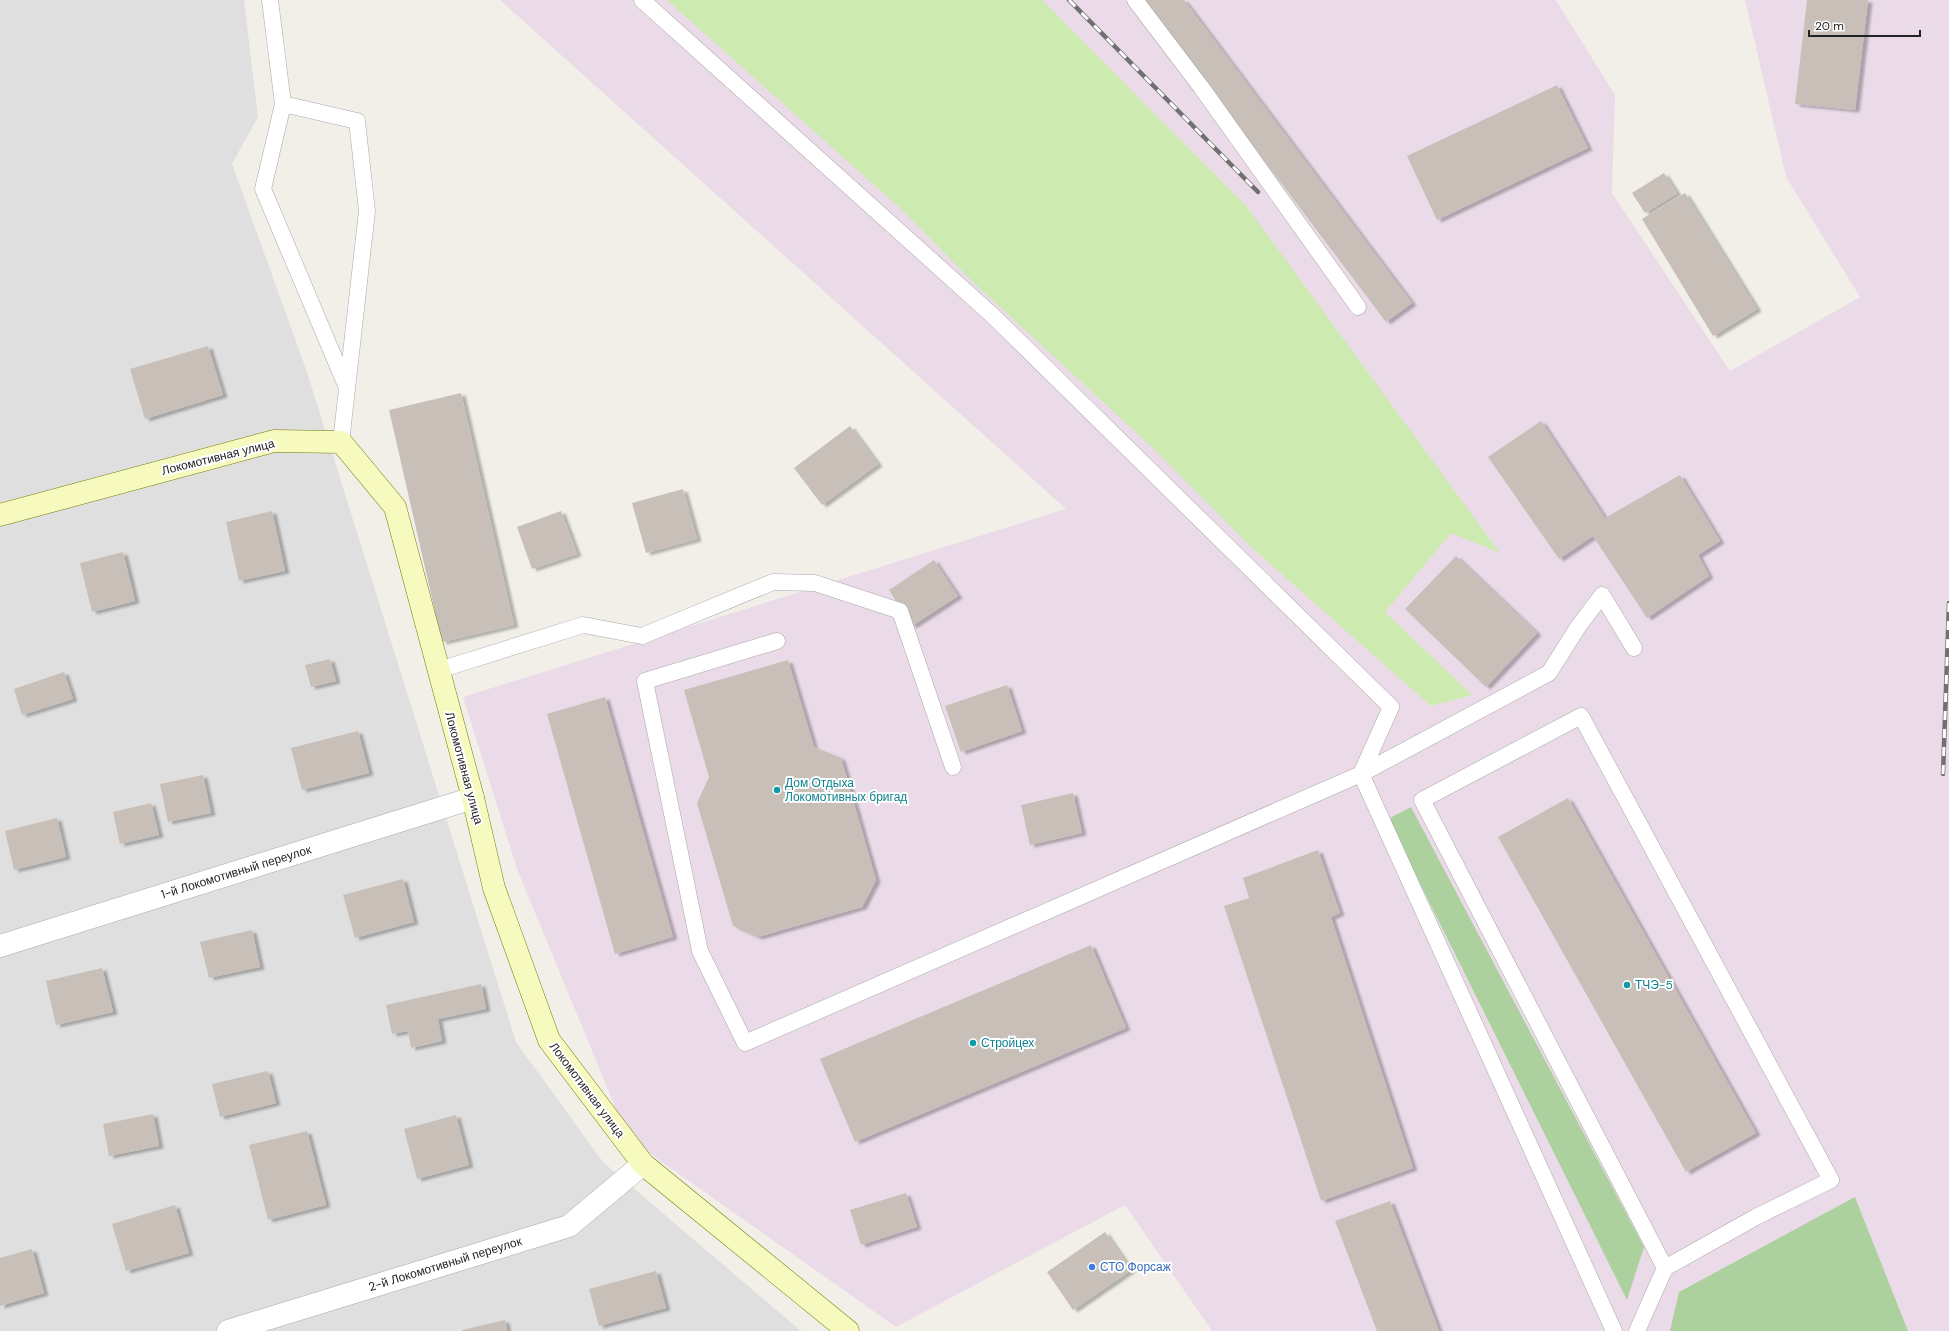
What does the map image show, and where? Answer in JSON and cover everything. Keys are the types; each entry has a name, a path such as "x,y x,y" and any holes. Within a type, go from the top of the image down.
{"street":[{"name":"Локомотивная улица","path":"0,515 274,441 341,442 394,507 473,798 494,888 549,1040 643,1164 848,1331"},
{"name":"1-й Локомотивный переулок","path":"0,946 473,798"},
{"name":"2-й Локомотивный переулок","path":"228,1331 568,1226 643,1164"}],"lane":[{"path":"270,0 283,104 263,189 347,388"},
{"path":"642,0 992,315 1391,707 1361,774 1614,1331"},
{"path":"1135,0 1201,87 1358,307"},
{"path":"283,104 357,121 367,211 341,442"},
{"path":"439,670 583,625 642,636 773,582 815,583 900,610 953,767"},
{"path":"777,641 645,681 700,951 745,1043 1361,774 1549,672 1578,626 1602,595 1634,648"},
{"path":"1637,1331 1665,1268 1756,1217 1831,1180 1581,716 1422,800 1665,1268"}],"shaded area":[{"path":"0,0 244,0 258,117 232,164 306,369 516,1042 603,1162 801,1331 0,1331"},
{"path":"500,0 1556,0 1615,95 1612,193 1730,371 1860,297 1786,177 1745,0 1949,0 1949,1331 1212,1331 1125,1205 896,1327 628,1138 517,869 463,697 1066,509"}],"green space":[{"path":"667,0 1042,0 1247,207 1500,553 1451,533 1385,612 1472,695 1431,706 1250,546 1154,449 974,283 901,209"},
{"path":"1411,807 1644,1247 1627,1300 1388,819"},
{"path":"1855,1197 1908,1331 1670,1331 1679,1292"}],"building":[{"path":"1143,0 1184,0 1412,303 1386,322"},
{"path":"1807,0 1868,0 1855,110 1795,104"},
{"path":"1557,85 1588,148 1437,220 1407,156"},
{"path":"1664,173 1677,193 1645,213 1632,193"},
{"path":"1685,193 1757,309 1713,336 1642,219"},
{"path":"208,346 223,395 145,419 130,369"},
{"path":"461,393 514,625 442,642 389,410"},
{"path":"1541,421 1605,518 1680,475 1720,541 1698,555 1709,576 1647,618 1593,536 1559,559 1488,457"},
{"path":"850,426 878,464 822,505 794,468"},
{"path":"683,489 697,539 646,553 632,503"},
{"path":"272,511 285,571 239,581 226,522"},
{"path":"561,511 577,554 532,569 517,527"},
{"path":"123,552 135,601 92,612 80,563"},
{"path":"1456,556 1537,633 1486,687 1405,609"},
{"path":"934,560 958,596 912,626 889,590"},
{"path":"330,659 336,681 311,687 305,665"},
{"name":"Дом Отдыха Локомотивных бригад","path":"788,660 814,747 841,758 876,880 862,907 758,937 733,926 697,803 709,777 684,690"},
{"path":"64,672 73,699 22,715 14,689"},
{"path":"1007,685 1022,731 961,752 945,706"},
{"path":"605,697 673,937 615,954 547,714"},
{"path":"358,731 369,773 302,790 291,748"},
{"path":"203,775 211,813 168,822 160,784"},
{"path":"1073,793 1082,833 1030,845 1021,805"},
{"name":"ТЧЭ-5","path":"1568,798 1756,1133 1686,1172 1498,837"},
{"path":"151,803 159,835 120,844 113,812"},
{"path":"57,818 66,857 14,870 5,831"},
{"path":"1318,850 1340,913 1331,917 1413,1168 1321,1201 1224,906 1249,898 1243,878"},
{"path":"403,879 414,922 355,938 343,895"},
{"path":"252,930 260,967 209,978 200,942"},
{"name":"Стройцех","path":"1091,945 1126,1028 855,1142 820,1059"},
{"path":"102,968 113,1012 56,1025 46,981"},
{"path":"481,984 486,1009 438,1019 442,1041 411,1048 408,1031 392,1034 386,1005"},
{"path":"268,1071 276,1103 220,1117 212,1084"},
{"path":"153,1114 159,1146 109,1156 103,1124"},
{"path":"456,1115 469,1165 417,1179 404,1129"},
{"path":"307,1131 326,1205 268,1220 249,1145"},
{"path":"906,1193 917,1227 861,1245 850,1210"},
{"path":"1390,1201 1439,1331 1377,1331 1335,1221"},
{"path":"175,1205 189,1253 126,1271 112,1224"},
{"path":"1105,1232 1131,1270 1073,1310 1047,1272"},
{"path":"32,1249 44,1293 0,1306 0,1258"},
{"path":"656,1271 666,1308 599,1326 589,1289"},
{"path":"505,1320 507,1331 462,1331 462,1330"}],"railway":[{"path":"1069,0 1258,192"},
{"path":"1943,774 1949,603"}],"place":[{"name":"Дом Отдыха Локомотивных бригад","path":"777,790"},
{"name":"ТЧЭ-5","path":"1627,985"},
{"name":"Стройцех","path":"973,1043"},
{"name":"СТО Форсаж","path":"1092,1267"}]}
